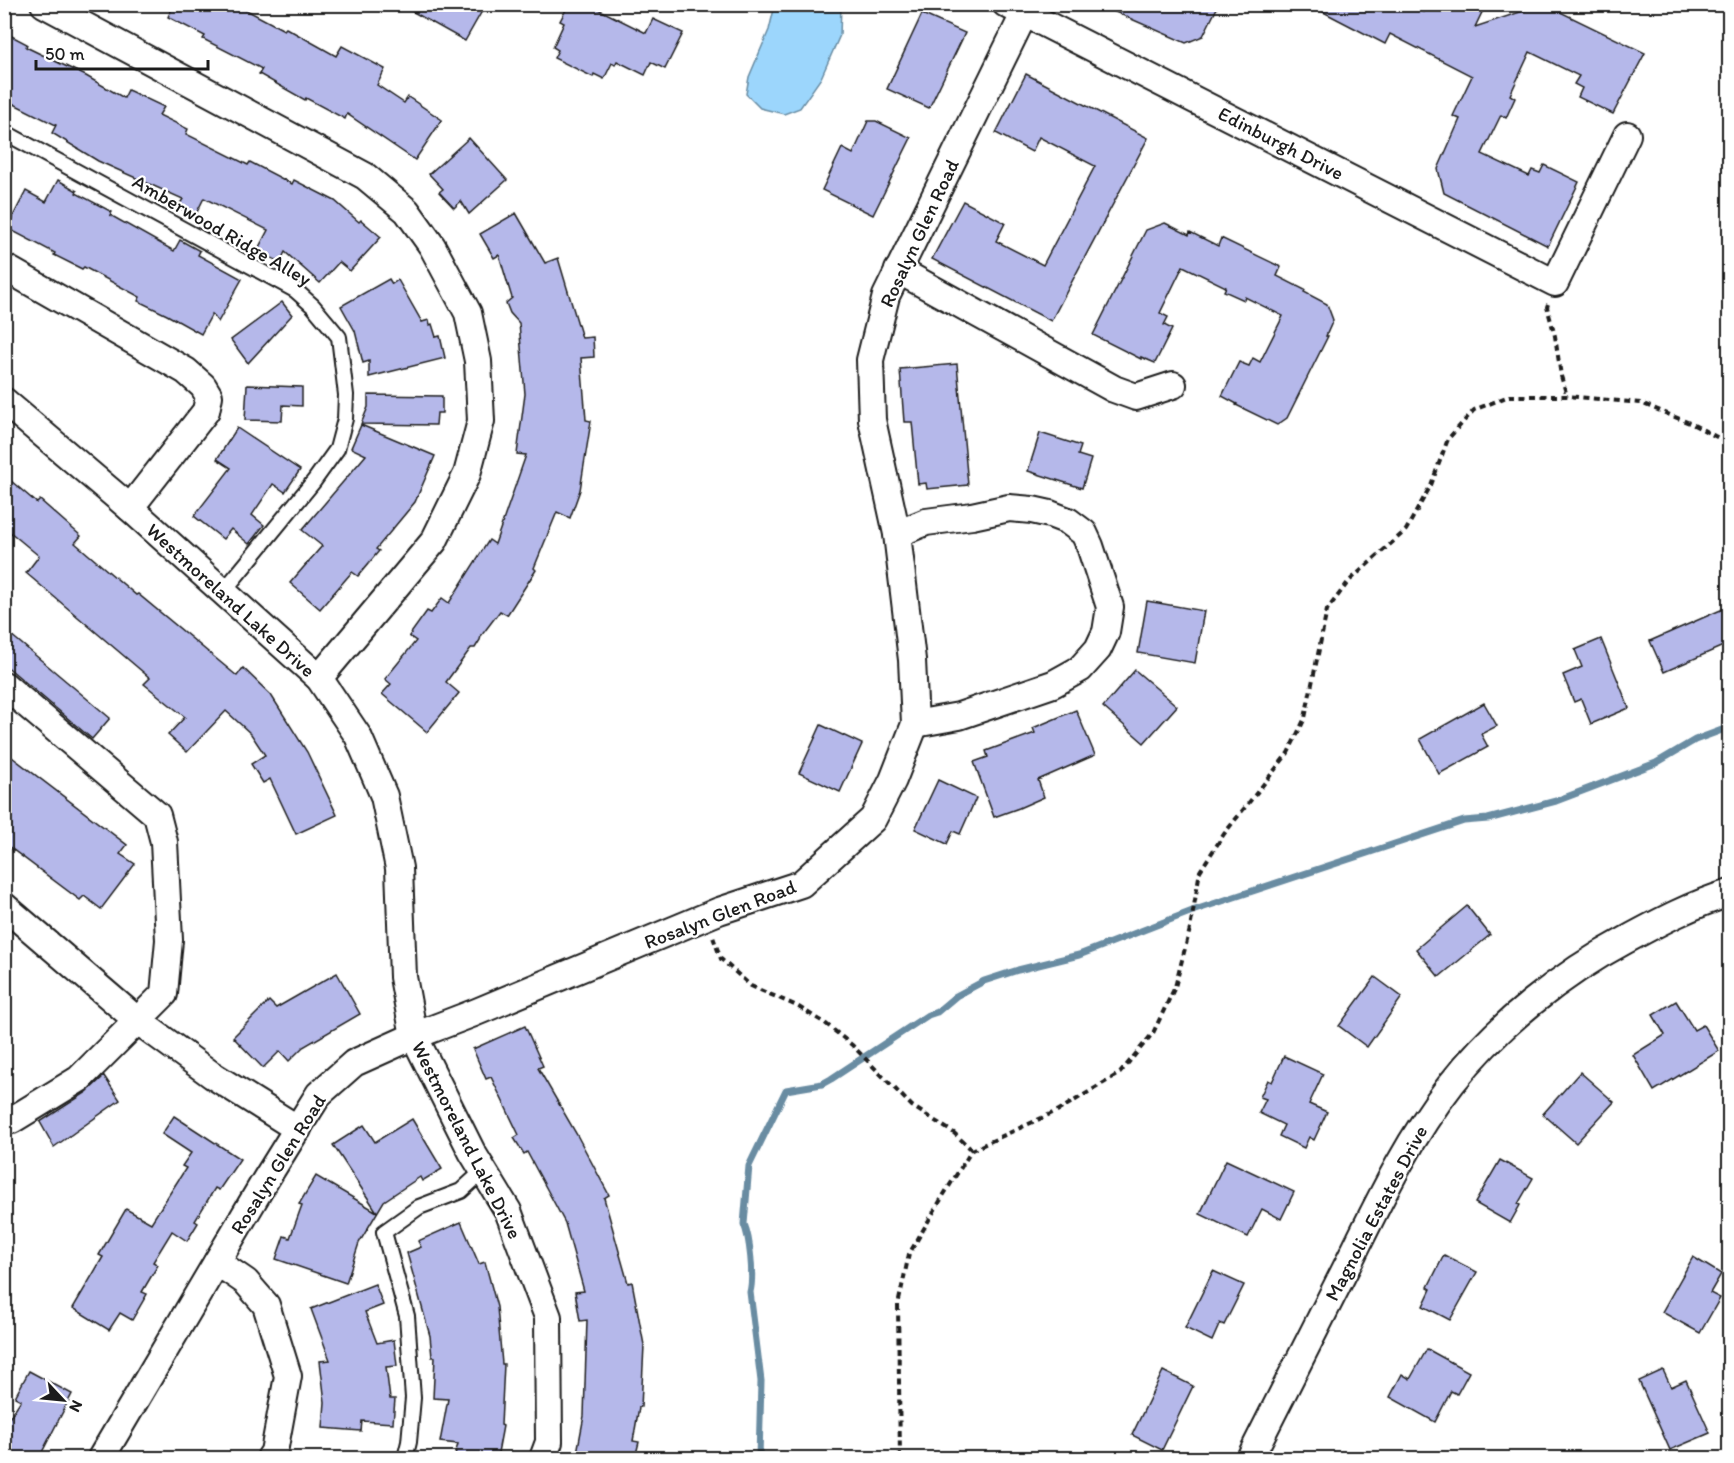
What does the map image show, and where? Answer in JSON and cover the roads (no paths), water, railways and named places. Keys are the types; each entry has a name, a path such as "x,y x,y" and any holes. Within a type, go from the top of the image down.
{"street":[{"path":"44,4 365,176 406,211 413,220 432,246 468,313 478,361 481,421 466,474 434,541 319,678"},
{"name":"Rosalyn Glen Road","path":"101,1458 319,1094 354,1064 414,1036 706,916 801,884 873,819 893,780 915,724 912,660 897,534 872,420 870,360 886,296 1020,8"},
{"name":"Edinburgh Drive","path":"1020,8 1555,283 1628,135"},
{"path":"4,267 186,371 203,386 209,396 206,411 130,508"},
{"path":"898,270 1114,388 1136,397 1173,385"},
{"name":"Westmoreland Lake Drive","path":"4,401 130,508 319,678 358,735 384,796 399,868 403,977 414,1036 472,1152 508,1211 548,1317 549,1442 543,1458"},
{"path":"897,534 926,522 1010,508 1050,514 1068,521 1084,533 1110,607 1106,632 1098,649 1080,669 1053,684 959,716 915,724"},
{"path":"4,686 157,815 164,842 169,940 164,994 80,1079 12,1120 4,1119"},
{"name":"Magnolia Estates Drive","path":"1250,1458 1382,1194 1416,1134 1453,1082 1499,1031 1574,971 1653,925 1694,906 1730,893"},
{"path":"4,906 138,1021 212,1075 297,1129"},
{"path":"217,1262 246,1282 266,1305 288,1376 274,1452 270,1458"}],"lane":[{"name":"Amberwood Ridge Alley","path":"4,132 295,290 313,306 339,337 346,395 345,419 337,449 314,481 223,592"},
{"path":"405,1458 409,1442 413,1398 407,1316 384,1232 419,1207 461,1191 484,1170"}],"water":[{"path":"775,5 841,5 840,35 821,78 800,108 784,114 760,108 746,94 749,77 769,30"}],"waterway":[{"path":"759,1458 761,1381 750,1292 751,1257 744,1224 749,1166 786,1090 822,1084 928,1015 937,1012 956,996 984,981 1079,955 1195,910 1464,821 1488,819 1556,801 1656,763 1695,740 1730,727"}]}
